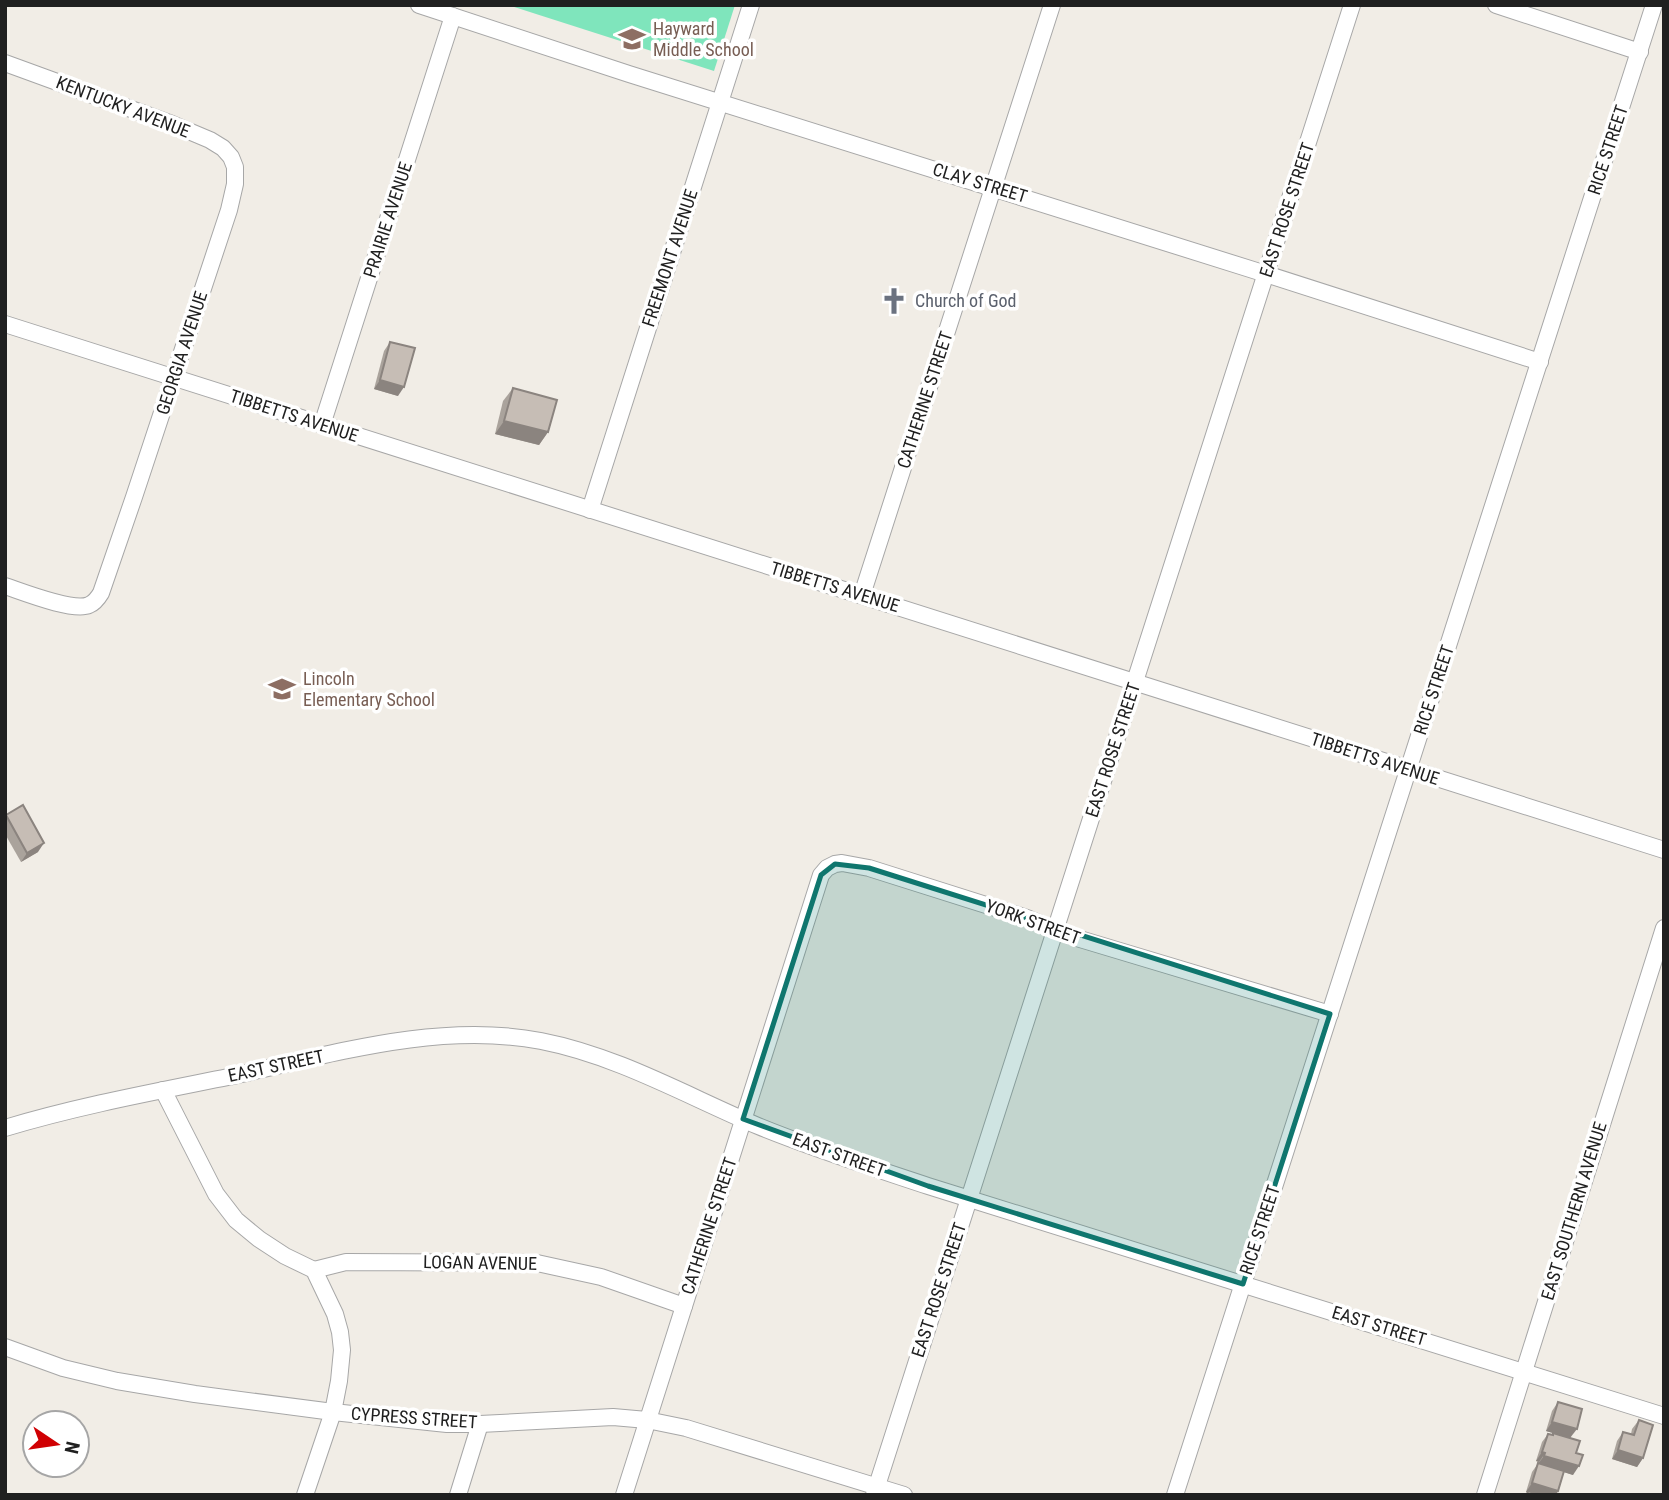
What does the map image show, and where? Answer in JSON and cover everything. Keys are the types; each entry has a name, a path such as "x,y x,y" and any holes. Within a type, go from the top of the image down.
{"street":[{"name":"CLAY STREET","path":"419,5 1540,362"},
{"name":"FREEMONT AVENUE","path":"590,510 751,5"},
{"name":"CATHERINE STREET","path":"862,595 1052,5"},
{"name":"EAST ROSE STREET","path":"875,1490 1352,5"},
{"path":"1496,5 1640,52"},
{"name":"RICE STREET","path":"1175,1495 1654,5"},
{"name":"PRAIRIE AVENUE","path":"322,425 453,16"},
{"name":"KENTUCKY AVENUE","path":"5,63 184,129 223,148 233,163"},
{"name":"GEORGIA AVENUE","path":"5,586 67,606 80,607 90,605 101,593 229,210 235,184 233,163"},
{"name":"TIBBETTS AVENUE","path":"5,324 1664,850"},
{"name":"YORK STREET","path":"795,957 821,875 827,868 842,863 869,868 921,884 1027,918 1070,936 1329,1014"},
{"name":"EAST SOUTHERN AVENUE","path":"1485,1495 1664,928"},
{"name":"CATHERINE STREET","path":"624,1495 795,957"},
{"name":"EAST STREET","path":"5,1128 163,1090 428,1036 495,1034 541,1041 579,1050 631,1068 743,1119 827,1152 969,1199 1664,1416"},
{"path":"163,1090 216,1194 236,1220 259,1239 313,1270 335,1314 342,1350 339,1381 333,1412 305,1495"},
{"name":"LOGAN AVENUE","path":"313,1270 346,1262 537,1263 601,1277 684,1306"},
{"name":"CYPRESS STREET","path":"5,1348 63,1368 117,1381 333,1412 447,1424 613,1417 647,1420 687,1428 875,1490 904,1495"},
{"path":"458,1495 480,1424"}],"highlighted area":[{"path":"835,864 869,868 1330,1014 1243,1284 928,1186 743,1119 821,875"}],"green space":[{"path":"508,5 735,5 714,71"}],"building":[{"path":"390,342 415,348 404,387 380,380"},
{"path":"513,388 557,400 548,432 504,421"},
{"path":"23,805 44,843 27,853 6,815"},
{"path":"1558,1402 1582,1409 1577,1429 1552,1422"},
{"path":"1639,1420 1653,1425 1643,1458 1618,1450 1623,1432 1634,1435"},
{"path":"1548,1434 1580,1441 1576,1453 1583,1455 1579,1466 1544,1456 1545,1453 1542,1452"},
{"path":"1538,1463 1564,1471 1558,1491 1532,1483"}],"place":[{"name":"Hayward Middle School","path":"632,39"},
{"name":"Church of God","path":"894,301"},
{"name":"Lincoln Elementary School","path":"282,689"}]}
